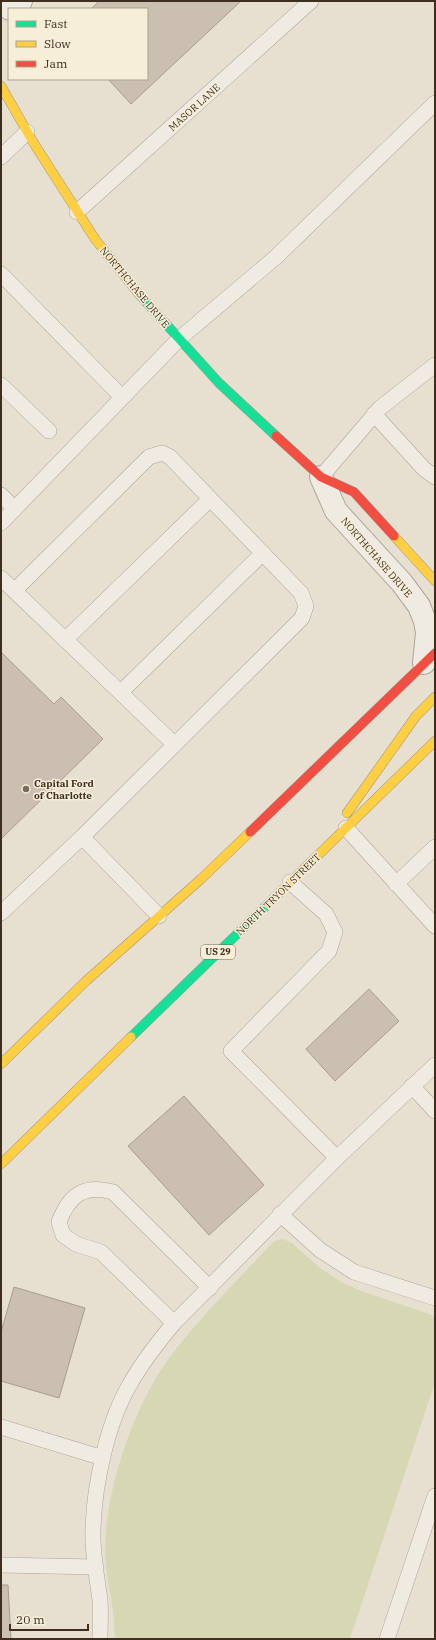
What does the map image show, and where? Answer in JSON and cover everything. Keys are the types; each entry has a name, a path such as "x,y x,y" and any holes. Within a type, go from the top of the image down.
{"main road":[{"name":"NORTHCHASE DRIVE","path":"1,86 27,132 77,212 95,239 144,302 219,383 321,477 354,492 435,581"},
{"path":"1,1064 86,981 201,879 429,658"},
{"path":"315,857 416,716 435,697"},
{"name":"NORTH TRYON STREET","path":"1,1164 435,741"}],"street":[{"path":"10,8 21,1"},
{"name":"NORTHCHASE DRIVE","path":"321,477 336,511 402,583 419,606 425,621 429,658"}],"lane":[{"name":"MASOR LANE","path":"77,212 311,1"},
{"path":"1,522 179,339 276,258 435,103"},
{"path":"1,157 27,132"},
{"path":"1,274 122,397"},
{"path":"321,477 374,414 435,365"},
{"path":"1,385 49,431"},
{"path":"374,414 424,469 435,477"},
{"path":"2,910 82,837 304,614 306,601 301,593 263,553 166,455 162,453 153,455 14,591"},
{"path":"1,495 14,508"},
{"path":"65,640 210,499"},
{"path":"121,692 263,553"},
{"path":"1,578 174,744"},
{"path":"346,828 435,926"},
{"path":"82,837 159,916"},
{"path":"396,884 435,847"},
{"path":"290,882 326,914 334,932 329,951 231,1051 337,1158"},
{"path":"100,1639 100,1602 92,1531 96,1494 103,1458 115,1420 129,1385 159,1341 174,1323 210,1288 280,1214 435,1065"},
{"path":"412,1086 435,1111"},
{"path":"174,1323 101,1252 76,1244 64,1235 59,1222 65,1207 78,1195 89,1189 100,1188 113,1192 210,1288"},
{"path":"280,1214 320,1250 354,1272 435,1298"},
{"path":"1,1427 103,1458"},
{"path":"387,1639 435,1496"},
{"path":"1,1565 96,1566"}],"green space":[{"path":"283,1239 292,1243 320,1268 343,1283 364,1292 435,1316 435,1382 350,1639 115,1639 112,1604 105,1560 106,1529 109,1504 115,1478 132,1427 155,1380 179,1346 204,1316 270,1245 275,1241"}],"building":[{"path":"99,1 241,1 131,104 109,80 148,80 148,8 92,8"},
{"name":"Capital Ford of Charlotte","path":"1,652 54,704 61,697 103,739 1,839"},
{"path":"369,989 399,1021 335,1081 306,1049"},
{"path":"184,1096 264,1185 209,1235 128,1146"},
{"path":"14,1287 85,1308 59,1398 1,1381 1,1332"},
{"path":"1,1585 8,1585 11,1639 1,1639"}],"traffic: fast":[{"path":"139,294 219,383 276,436"},
{"path":"131,1037 268,904"}],"traffic: slow":[{"path":"1,86 33,142 95,239 139,294"},
{"path":"394,536 435,581"},
{"path":"347,813 416,716 435,697"},
{"path":"268,904 435,741"},
{"path":"1,1064 86,981 201,879 250,832"},
{"path":"1,1164 131,1037"}],"traffic: jam":[{"path":"276,436 321,477 354,492 394,536"},
{"path":"250,832 435,653"}],"place":[{"name":"Capital Ford of Charlotte","path":"26,789"}]}
